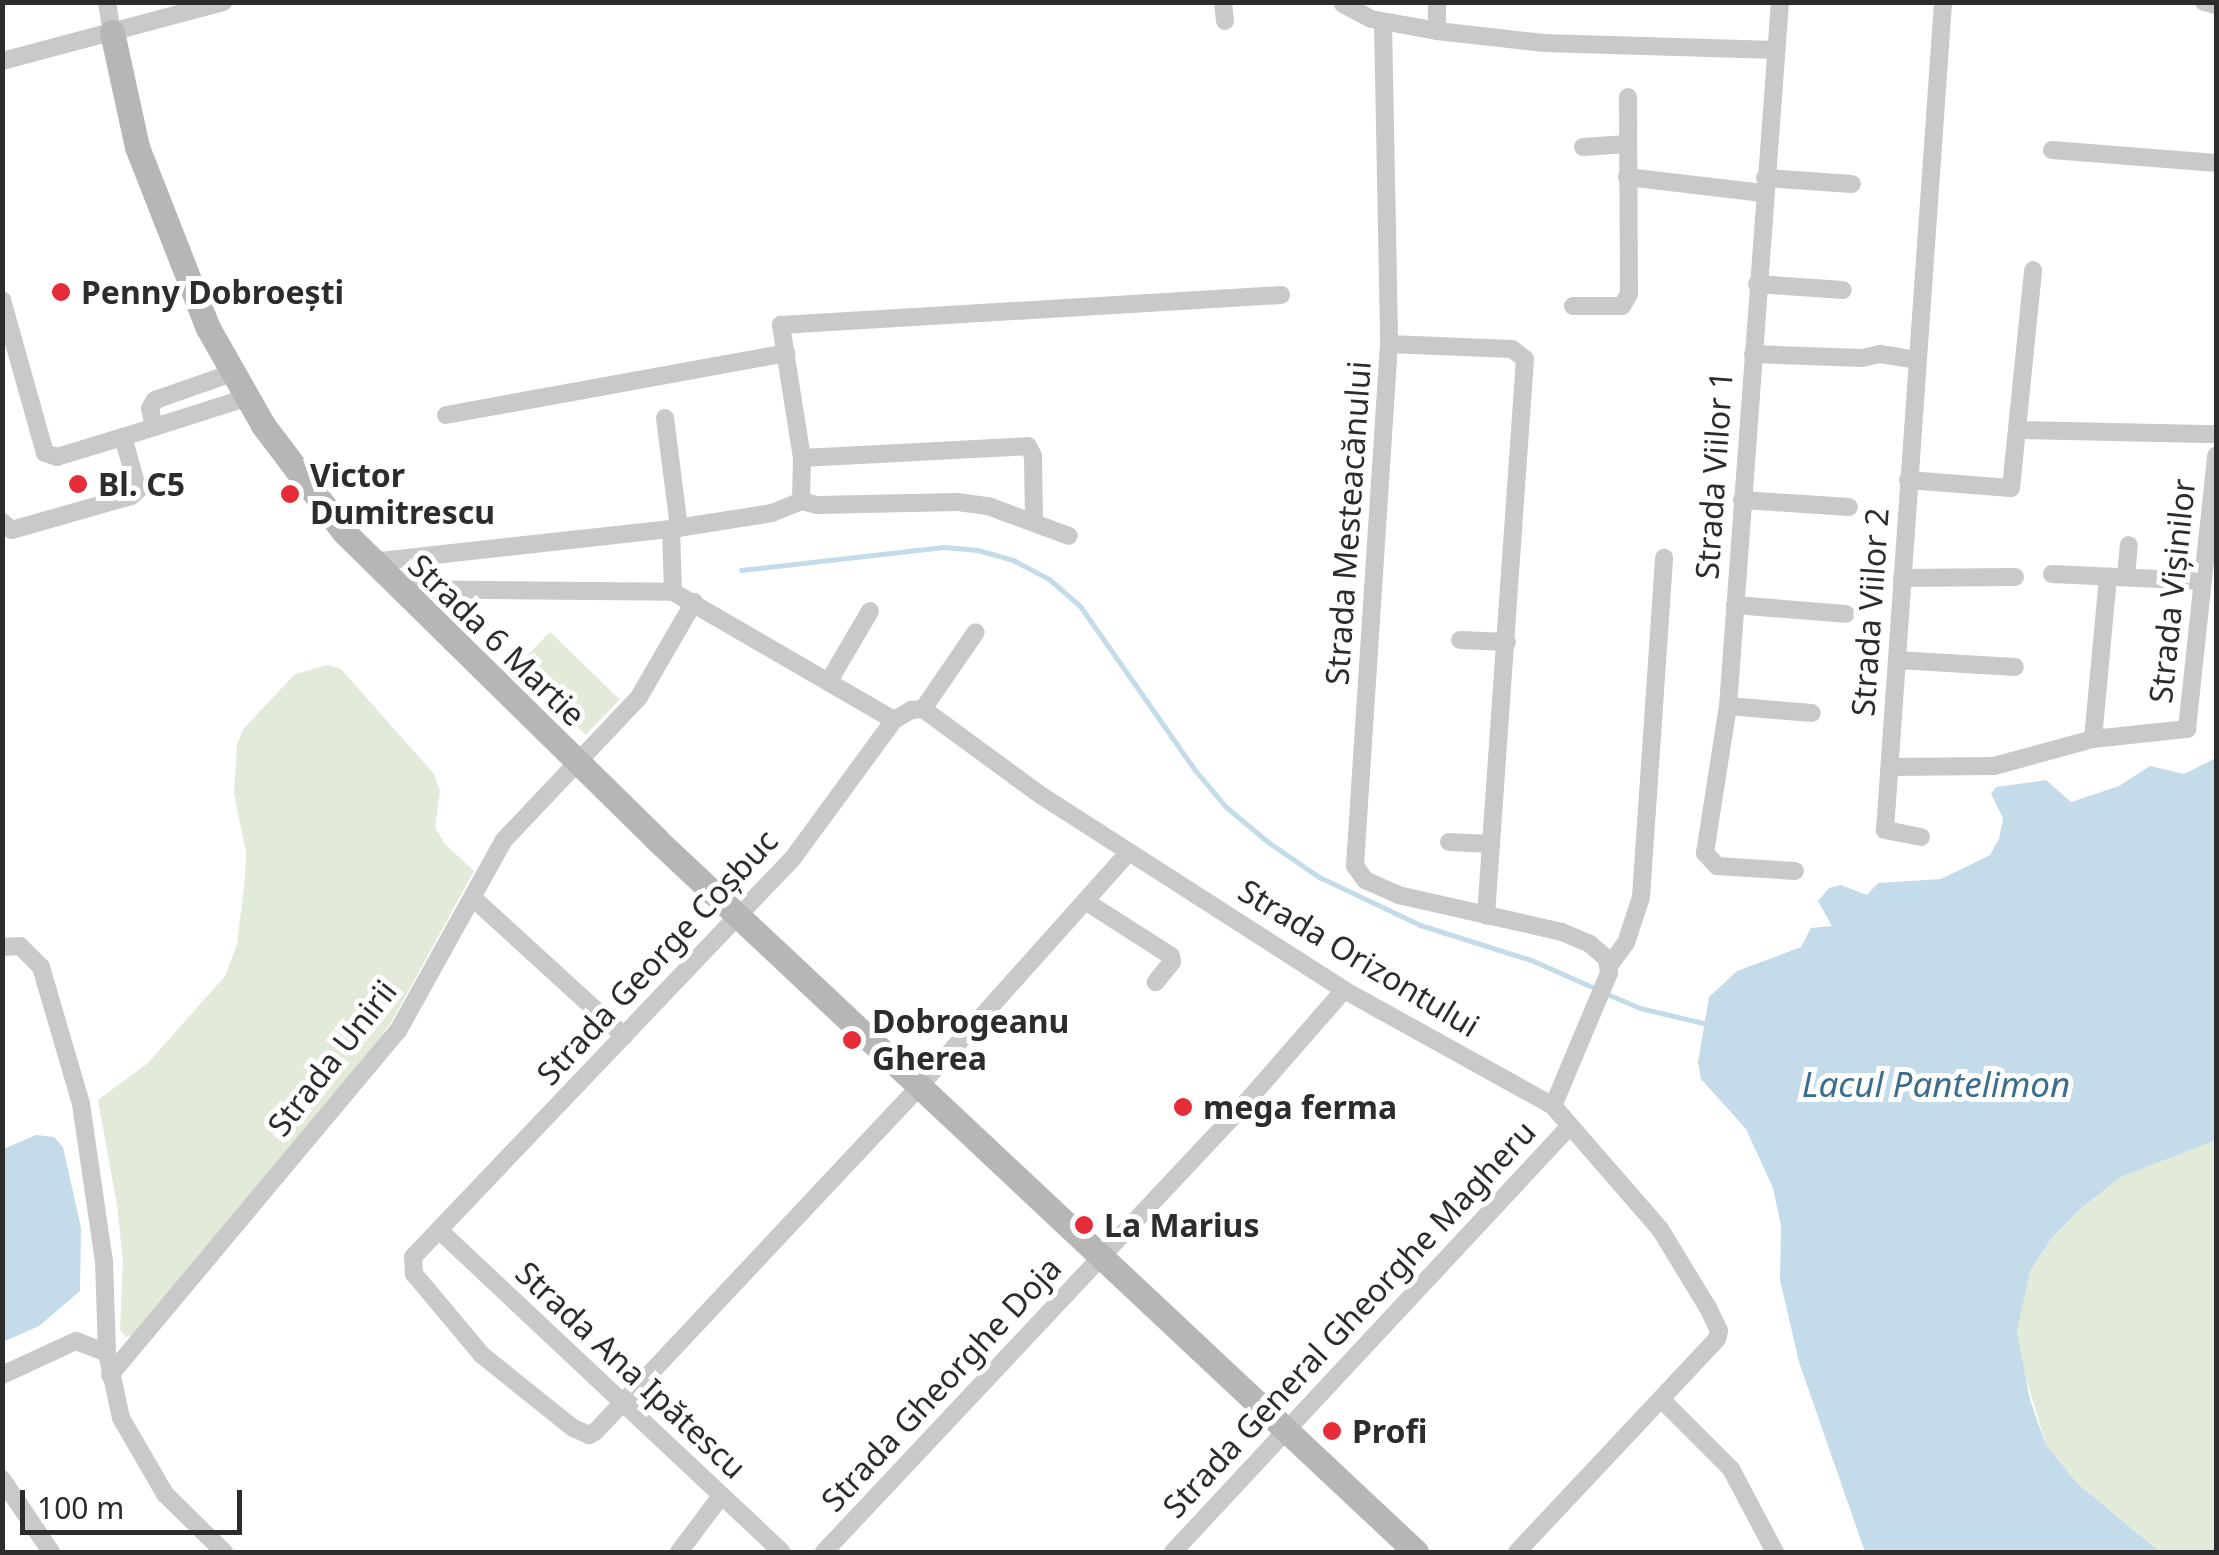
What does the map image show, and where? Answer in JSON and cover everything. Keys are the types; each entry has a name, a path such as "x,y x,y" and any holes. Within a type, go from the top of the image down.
{"street":[{"path":"108,2 112,32"},
{"path":"2,61 222,2"},
{"path":"1436,2 1437,32"},
{"name":"Strada Viilor 1","path":"1780,2 1728,706 1706,856 1723,867 1795,871"},
{"name":"Strada Viilor 2","path":"1921,837 1885,830 1943,2"},
{"path":"2204,2 2216,5"},
{"path":"1343,4 1383,22 1437,32 1544,43 1776,50"},
{"path":"1383,22 1389,344"},
{"name":"Strada 6 Martie","path":"112,32 150,182 188,286 246,398 284,457 371,562 738,918 1416,1552"},
{"path":"1573,306 1615,307 1626,302 1630,268 1628,96"},
{"path":"1583,146 1627,144"},
{"path":"2052,150 2216,163"},
{"path":"1627,177 1764,185 1852,184"},
{"path":"1908,480 2011,488 2033,270"},
{"path":"1757,284 1843,290"},
{"path":"801,500 802,458 781,325 1281,295"},
{"path":"2,300 45,453 57,457 246,398"},
{"name":"Strada Mesteacănului","path":"1486,916 1524,354 1512,350 1389,344 1354,866 1365,880 1398,895 1580,939 1601,952 1609,970"},
{"path":"446,415 786,353"},
{"path":"1752,354 1862,358 1880,354 1917,360"},
{"path":"154,427 150,408 155,400 232,373"},
{"path":"665,418 675,529 673,592"},
{"path":"2018,430 2216,434"},
{"path":"2,522 12,530 136,494 124,437"},
{"path":"802,458 1028,446 1033,456 1034,522"},
{"name":"Strada Vișinilor","path":"1890,768 1994,766 2093,739 2187,730 2213,515 2216,456"},
{"path":"371,562 675,529 772,513 801,500 817,505 958,502 1034,522 1068,536"},
{"name":"Strada Viilor 2","path":"1742,500 1849,507"},
{"path":"2093,739 2117,577 2128,546"},
{"path":"1553,1106 1609,970 1626,943 1642,897 1664,558"},
{"path":"2052,574 2202,582"},
{"path":"1902,578 2015,577"},
{"path":"399,589 673,592 898,716 923,709 976,632"},
{"name":"Strada Unirii","path":"110,1374 398,1031 516,824 640,696 694,602"},
{"name":"Strada Viilor 2","path":"1735,605 1846,614"},
{"path":"829,680 870,612"},
{"path":"1460,640 1507,642"},
{"path":"1896,660 2016,666"},
{"name":"Strada Viilor 2","path":"1728,706 1812,713"},
{"name":"Strada Orizontului","path":"923,709 1128,853 1344,990 1553,1106 1647,1210 1718,1332 1717,1340 1661,1399"},
{"name":"Strada George Coșbuc","path":"623,1404 595,1432 582,1434 474,1347 411,1268 413,1258 738,918 813,834 898,716"},
{"path":"1449,842 1492,844"},
{"path":"623,1404 919,1087 1128,853"},
{"path":"472,898 624,1036"},
{"path":"1084,902 1171,956 1172,962 1156,982"},
{"path":"2,946 20,946 41,966 81,1104 104,1261 107,1353 121,1418 152,1476 181,1513 224,1552"},
{"name":"Strada Gheorghe Doja","path":"824,1552 1344,990"},
{"name":"Strada General Gheorghe Magheru","path":"1173,1552 1568,1127"},
{"name":"Strada Ana Ipătescu","path":"439,1230 782,1552"},
{"path":"2,1375 76,1341 107,1353"},
{"path":"1517,1552 1661,1399 1730,1469 1775,1552"},
{"path":"2,1479 51,1552"},
{"path":"679,1552 722,1496"}],"green space":[{"path":"550,632 620,699 586,735 516,667"},
{"path":"328,665 341,669 434,774 440,791 435,827 444,843 474,871 392,1021 363,1061 135,1335 126,1337 120,1330 123,1260 117,1205 98,1100 148,1063 225,976 237,944 245,879 246,852 234,794 237,744 244,728 295,674"},
{"path":"2216,1140 2216,1552 2160,1552 2078,1484 2046,1445 2022,1364 2017,1331 2020,1304 2030,1271 2051,1239 2080,1209 2121,1177"}],"water":[{"name":"Lacul Pantelimon","path":"2216,758 2216,1140 2121,1177 2080,1209 2051,1239 2030,1271 2017,1331 2030,1400 2046,1445 2078,1484 2160,1552 1865,1552 1799,1362 1780,1280 1781,1226 1773,1188 1746,1129 1701,1079 1698,1062 1709,997 1737,971 1801,947 1811,928 1832,926 1818,901 1829,888 1841,885 1867,895 1878,883 1941,879 1990,855 1999,839 2003,818 1991,794 1996,787 2046,780 2071,802 2119,786 2150,766 2184,774"},
{"path":"36,1135 54,1137 63,1147 81,1228 80,1291 39,1326 3,1342 3,1149"}],"waterway":[{"path":"741,570 944,547 978,550 1013,560 1049,579 1080,606 1195,770 1226,807 1268,842 1319,877 1420,925 1531,960 1597,989"},
{"path":"1607,994 1640,1008 1703,1023"}],"place":[{"name":"Penny Dobroești","path":"61,292"},
{"name":"Bl. C5","path":"78,484"},
{"name":"Victor Dumitrescu","path":"290,494"},
{"name":"Dobrogeanu Gherea","path":"852,1040"},
{"name":"mega ferma","path":"1183,1107"},
{"name":"La Marius","path":"1084,1225"},
{"name":"Profi","path":"1332,1431"}]}
